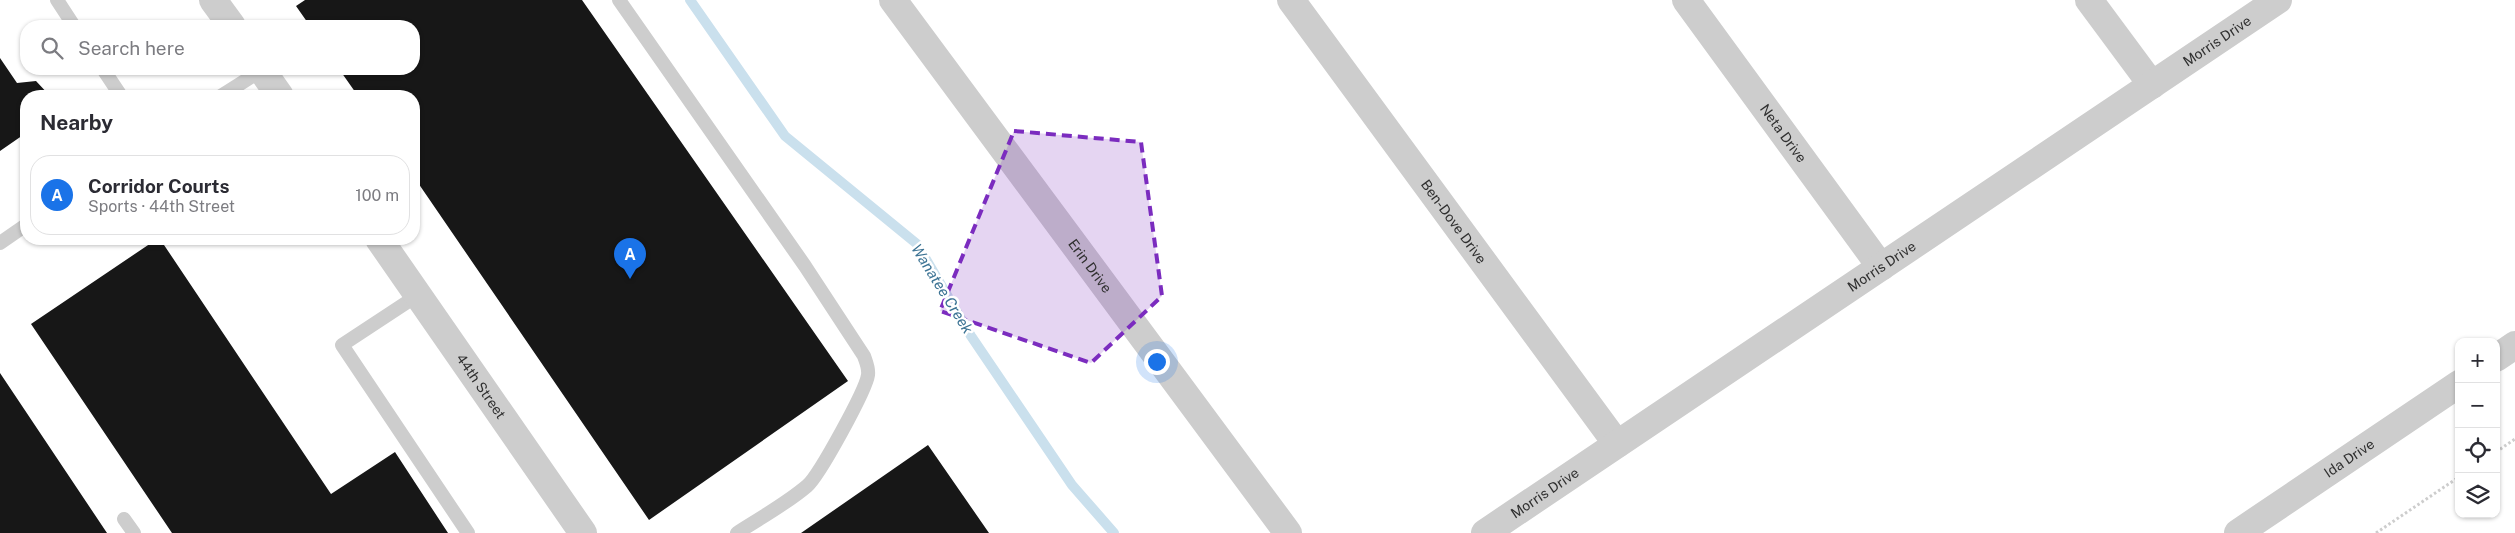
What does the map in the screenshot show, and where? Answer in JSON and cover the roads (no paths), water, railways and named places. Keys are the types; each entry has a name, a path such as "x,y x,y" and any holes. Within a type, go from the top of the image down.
{"street":[{"path":"214,0 228,20"},
{"name":"Erin Drive","path":"893,0 1288,533"},
{"name":"Ben-Dove Drive","path":"1291,0 1617,444"},
{"name":"Neta Drive","path":"1686,0 1881,267"},
{"path":"2089,0 2152,85"},
{"name":"Morris Drive","path":"1485,533 2278,0"},
{"path":"265,75 276,90"},
{"name":"44th Street","path":"383,245 583,533"},
{"path":"2500,355 2515,345"},
{"name":"Ida Drive","path":"2238,533 2455,387"}],"lane":[{"path":"57,0 70,20"},
{"path":"619,0 805,266 864,356 868,367 868,377 819,473 808,486 737,533"},
{"path":"107,75 117,90"},
{"path":"230,90 252,75"},
{"path":"0,243 20,229"},
{"path":"418,295 342,345 468,533"},
{"path":"124,519 134,533"}],"waterway":[{"name":"Wanatee Creek","path":"690,0 785,136 917,244 971,336 1072,485 1114,533"}],"place":[{"name":"Corridor Courts","path":"630,279"}]}
